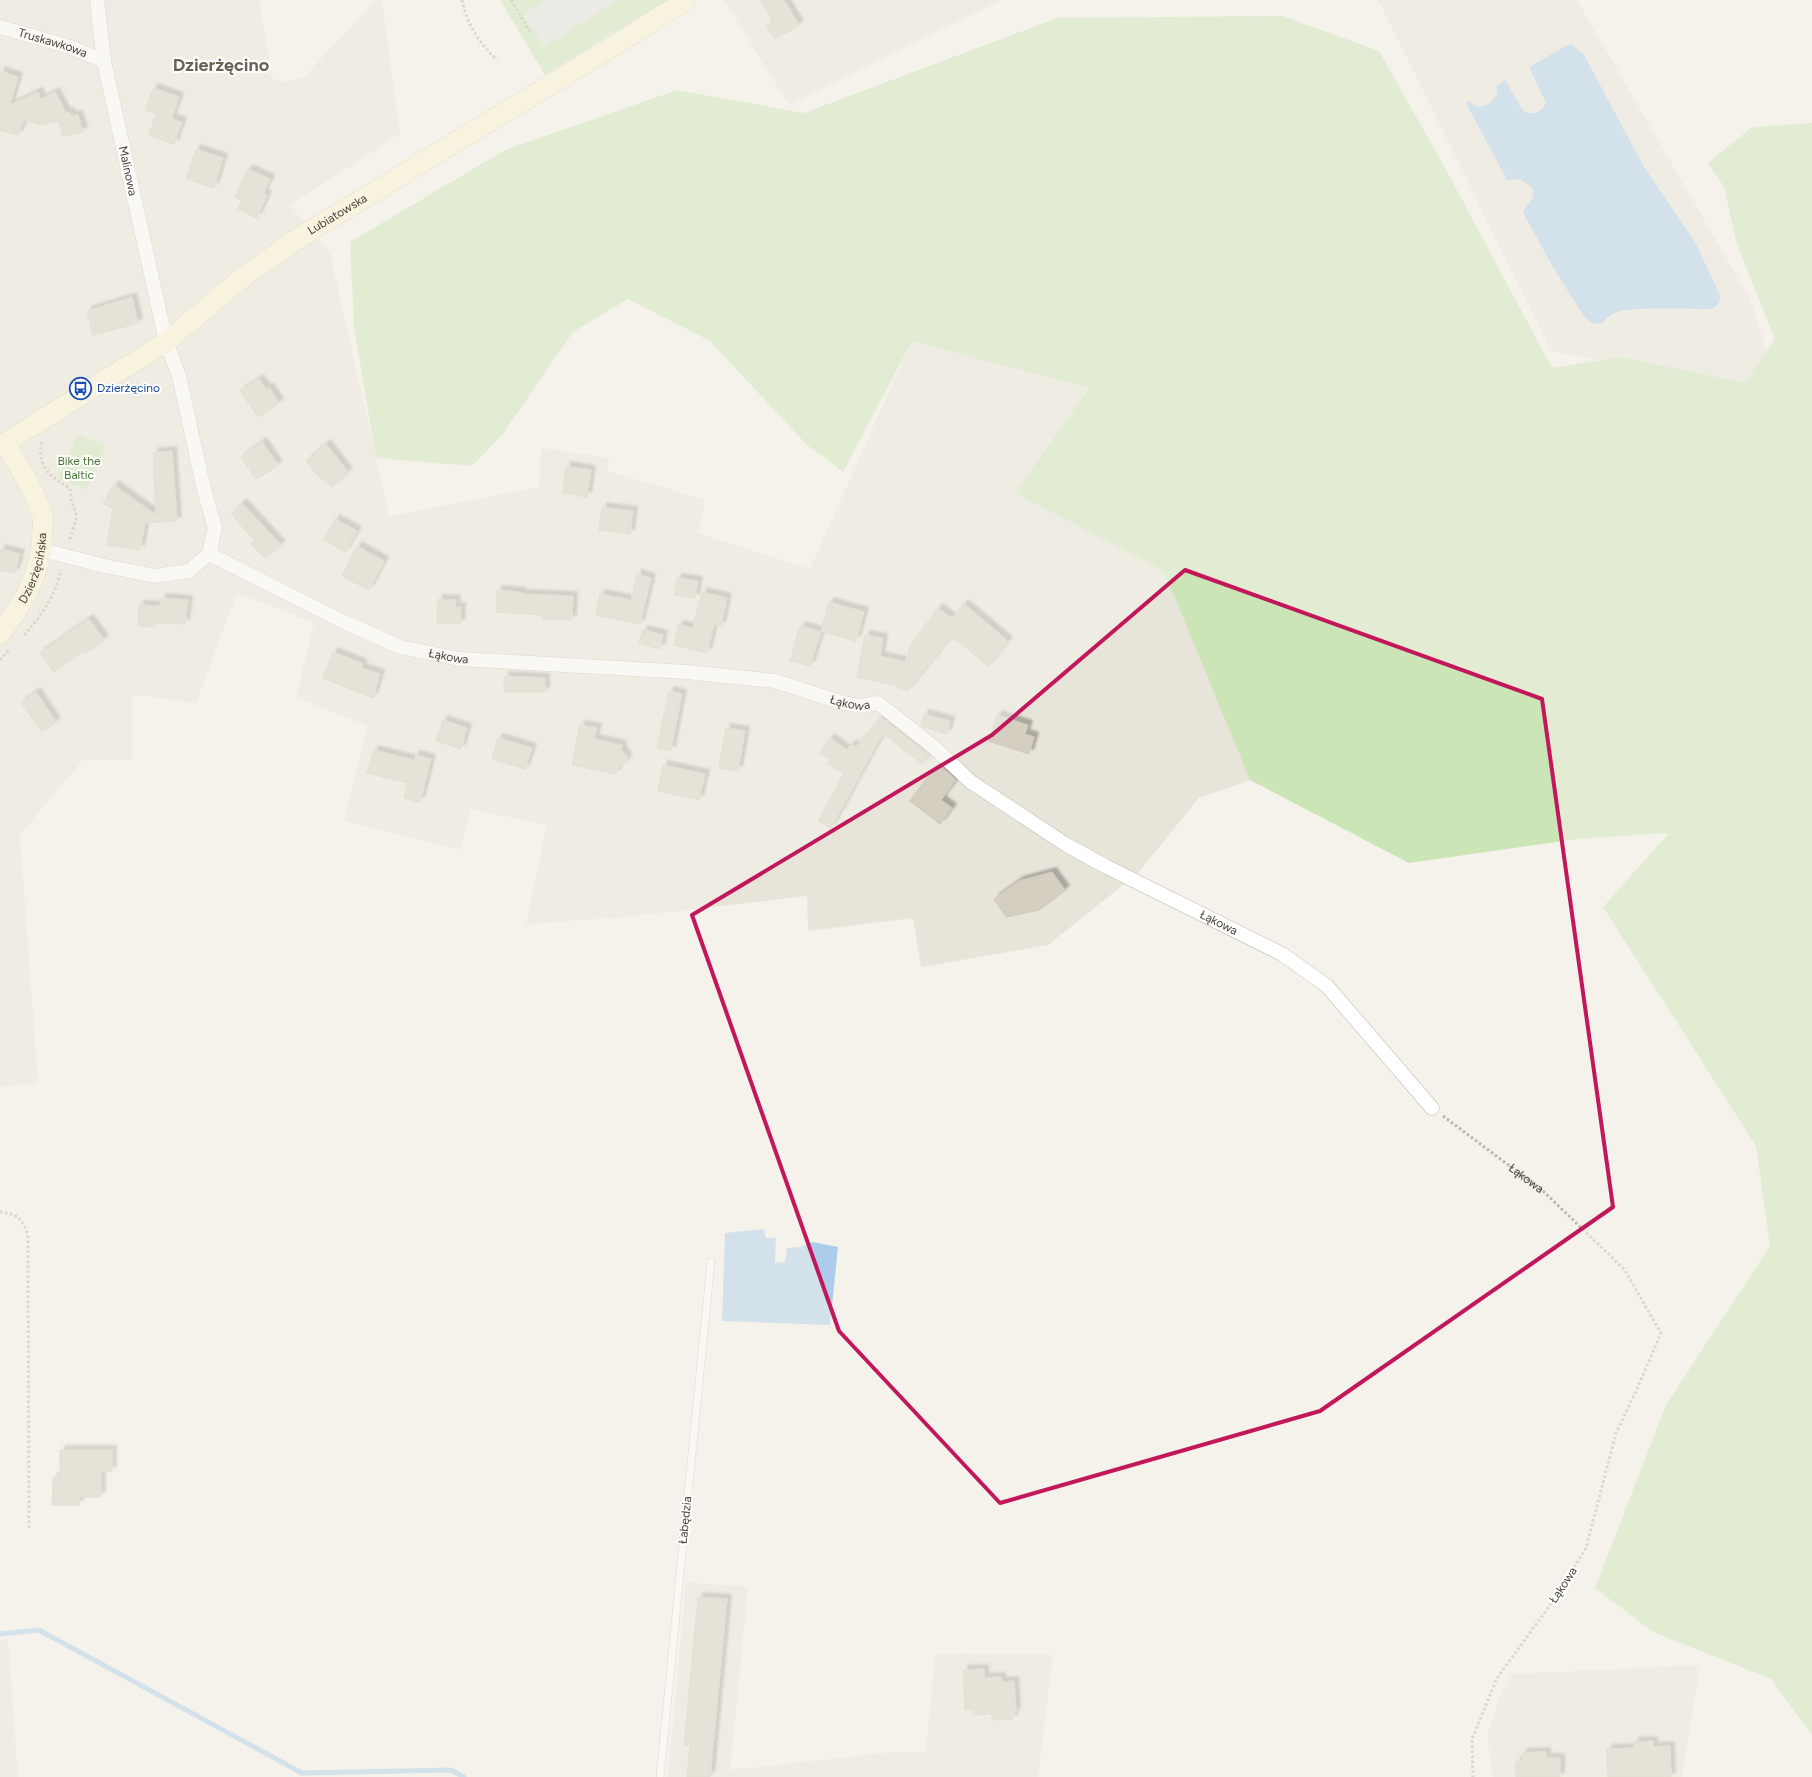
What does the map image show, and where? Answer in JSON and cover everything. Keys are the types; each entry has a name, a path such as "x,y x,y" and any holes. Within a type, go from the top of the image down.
{"street":[{"name":"Malinowa","path":"97,0 104,60 166,342"},
{"name":"Lubiatowska","path":"3,445 166,342 243,277 300,237 686,0"},
{"name":"Truskawkowa","path":"0,27 104,60"},
{"path":"42,550 155,576 189,571 209,554 215,528 202,482 180,376 166,342"},
{"name":"Dzierżęcińska","path":"0,634 19,608 33,582 42,550 43,519 35,498 3,445"},
{"name":"Łąkowa","path":"209,554 342,622 400,647 460,659 687,672 775,681 840,702 860,706 878,703 936,748 971,782 1065,844 1105,866 1282,954 1328,986 1432,1108"}],"lane":[{"name":"Łabędzia","path":"660,1777 711,1262"}],"path":[{"path":"462,0 471,27 484,47 497,60"},
{"path":"511,0 530,32"},
{"path":"42,440 41,447 46,472 55,480 70,488 71,499 77,517 65,555"},
{"name":"Łąkowa","path":"1432,1108 1543,1191 1624,1269 1661,1333 1616,1433 1586,1548 1559,1594 1497,1678 1472,1739 1473,1777"},
{"path":"0,1212 12,1213 26,1224 28,1237 29,1530"}],"highlighted area":[{"path":"1185,570 1542,699 1613,1207 1320,1411 1000,1503 839,1331 692,915 992,735"}],"shaded area":[{"path":"0,0 259,0 272,78 282,82 304,77 376,0 382,0 400,134 290,205 330,253 389,516 539,487 541,448 609,458 608,471 705,500 698,533 810,569 912,340 1089,388 1015,493 1167,571 1250,780 1199,798 1138,873 1048,945 921,967 913,918 808,931 807,896 625,917 526,924 547,825 470,809 461,850 344,821 368,726 296,697 314,623 237,593 196,703 132,694 132,760 83,760 20,835 38,1083 0,1086"},
{"path":"545,0 618,0 544,47 523,14"},
{"path":"724,0 1002,0 789,105"},
{"path":"1377,0 1577,0 1750,299 1782,398 1551,351"},
{"path":"686,1582 748,1587 730,1770 893,1752 926,1753 935,1653 1053,1655 1038,1777 668,1777"},
{"path":"8,1639 18,1777 0,1777 0,1640"},
{"path":"1700,1665 1682,1777 1493,1777 1487,1736 1500,1696 1512,1674"}],"green space":[{"path":"500,0 667,0 545,75"},
{"path":"1283,16 1379,51 1443,164 1552,368 1620,357 1745,383 1775,339 1737,244 1724,187 1708,163 1752,127 1812,123 1812,1735 1771,1679 1653,1632 1595,1588 1666,1405 1770,1246 1756,1146 1603,907 1669,833 1577,839 1409,863 1250,780 1164,571 1015,493 1089,388 912,341 843,472 807,445 710,341 628,299 573,332 502,435 472,466 376,458 354,326 350,242 505,150 677,90 804,113 1057,18"},
{"name":"Bike the Baltic","path":"78,434 106,446 86,490 58,478"}],"water":[{"path":"1568,45 1573,45 1584,55 1644,167 1695,242 1720,295 1718,304 1713,308 1660,308 1621,311 1612,314 1600,324 1591,323 1583,315 1553,267 1523,213 1533,198 1531,186 1519,179 1507,180 1466,103 1470,101 1473,105 1479,107 1486,105 1497,94 1496,86 1505,80 1524,112 1534,113 1540,111 1546,103 1529,67"},
{"path":"764,1229 766,1238 776,1238 775,1263 785,1262 787,1248 800,1247 812,1242 838,1247 830,1325 722,1321 725,1233"}],"building":[{"path":"760,0 784,0 799,25 775,39 766,26 774,22"},
{"path":"0,71 18,77 10,105 38,92 41,99 55,92 66,113 69,112 72,116 78,115 83,132 63,136 59,121 40,125 24,120 18,135 0,130"},
{"path":"153,88 179,97 172,117 182,122 174,144 149,135 156,114 146,110"},
{"path":"196,149 223,158 214,188 186,179"},
{"path":"248,169 270,179 263,194 267,195 257,218 238,209 242,200 235,197"},
{"path":"132,297 138,323 93,335 87,311"},
{"path":"259,379 266,389 269,387 279,403 258,417 240,391"},
{"path":"262,442 278,465 256,479 241,457"},
{"path":"326,444 348,472 332,487 325,479 322,480 306,461"},
{"path":"172,451 177,521 145,523 140,550 107,545 113,509 103,503 114,485 156,515 153,453"},
{"path":"566,466 591,470 587,497 563,493"},
{"path":"242,503 281,545 265,558 251,544 255,541 231,514"},
{"path":"602,507 633,511 630,534 599,530"},
{"path":"335,519 357,531 345,552 324,539"},
{"path":"357,546 384,561 369,590 342,576"},
{"path":"0,549 20,554 15,573 0,570"},
{"path":"637,574 651,578 640,624 596,615 600,594 631,600"},
{"path":"677,578 698,581 695,598 674,595"},
{"path":"497,590 521,592 521,594 573,596 572,620 542,619 542,615 496,612"},
{"path":"702,592 727,598 721,626 714,625 707,653 674,645 678,625 693,628"},
{"path":"161,598 188,600 185,624 155,623 154,627 138,626 139,605 160,606"},
{"path":"438,599 456,600 455,607 461,607 460,624 437,623"},
{"path":"829,602 864,612 856,641 821,631"},
{"path":"964,604 1008,641 988,666 952,636 908,690 857,677 865,635 883,638 880,656 905,662 910,647 938,608 952,618"},
{"path":"89,619 104,640 84,654 82,651 54,672 40,653"},
{"path":"800,626 821,632 810,666 790,661"},
{"path":"643,630 663,635 660,649 639,643"},
{"path":"333,652 363,664 361,668 380,674 373,698 323,678"},
{"path":"504,676 545,678 545,692 504,692"},
{"path":"669,691 682,694 671,751 657,748"},
{"path":"36,692 56,722 42,732 21,703"},
{"path":"924,714 950,721 947,734 921,726"},
{"path":"997,715 1028,725 1025,734 1034,737 1029,754 989,741"},
{"path":"881,717 929,755 922,764 883,733 831,828 818,821 844,774 827,763 830,759 820,753 830,738 847,750 851,744 856,747"},
{"path":"443,720 467,728 461,749 436,741"},
{"path":"580,725 597,728 594,739 622,745 621,749 627,757 626,762 617,769 616,774 572,765"},
{"path":"726,728 745,731 738,771 719,768"},
{"path":"498,738 532,748 525,769 492,759"},
{"path":"374,750 414,760 415,755 431,759 420,802 404,798 408,783 367,773"},
{"path":"938,764 956,780 941,800 952,808 940,824 910,801"},
{"path":"663,765 705,774 699,800 658,791"},
{"path":"1052,872 1065,890 1039,910 1006,917 994,899 1019,881"},
{"path":"60,1450 112,1450 112,1471 101,1471 101,1497 79,1497 79,1505 52,1505 53,1477 60,1477"},
{"path":"698,1597 727,1599 710,1777 687,1777 690,1745 684,1745"},
{"path":"984,1669 984,1678 1001,1677 1002,1682 1014,1681 1016,1713 1013,1713 1013,1719 992,1720 992,1714 973,1715 973,1710 965,1710 963,1670"},
{"path":"1653,1741 1653,1747 1670,1746 1671,1777 1608,1777 1607,1749 1634,1748 1634,1742"},
{"path":"1546,1752 1546,1758 1560,1758 1560,1777 1516,1777 1516,1762 1523,1762 1522,1753"}],"waterway":[{"path":"0,1634 39,1630 302,1773 451,1770 464,1777"}],"place":[{"name":"Dzierżęcino","path":"81,388"}],"district":[{"name":"Dzierżęcino","path":"221,65"}]}
